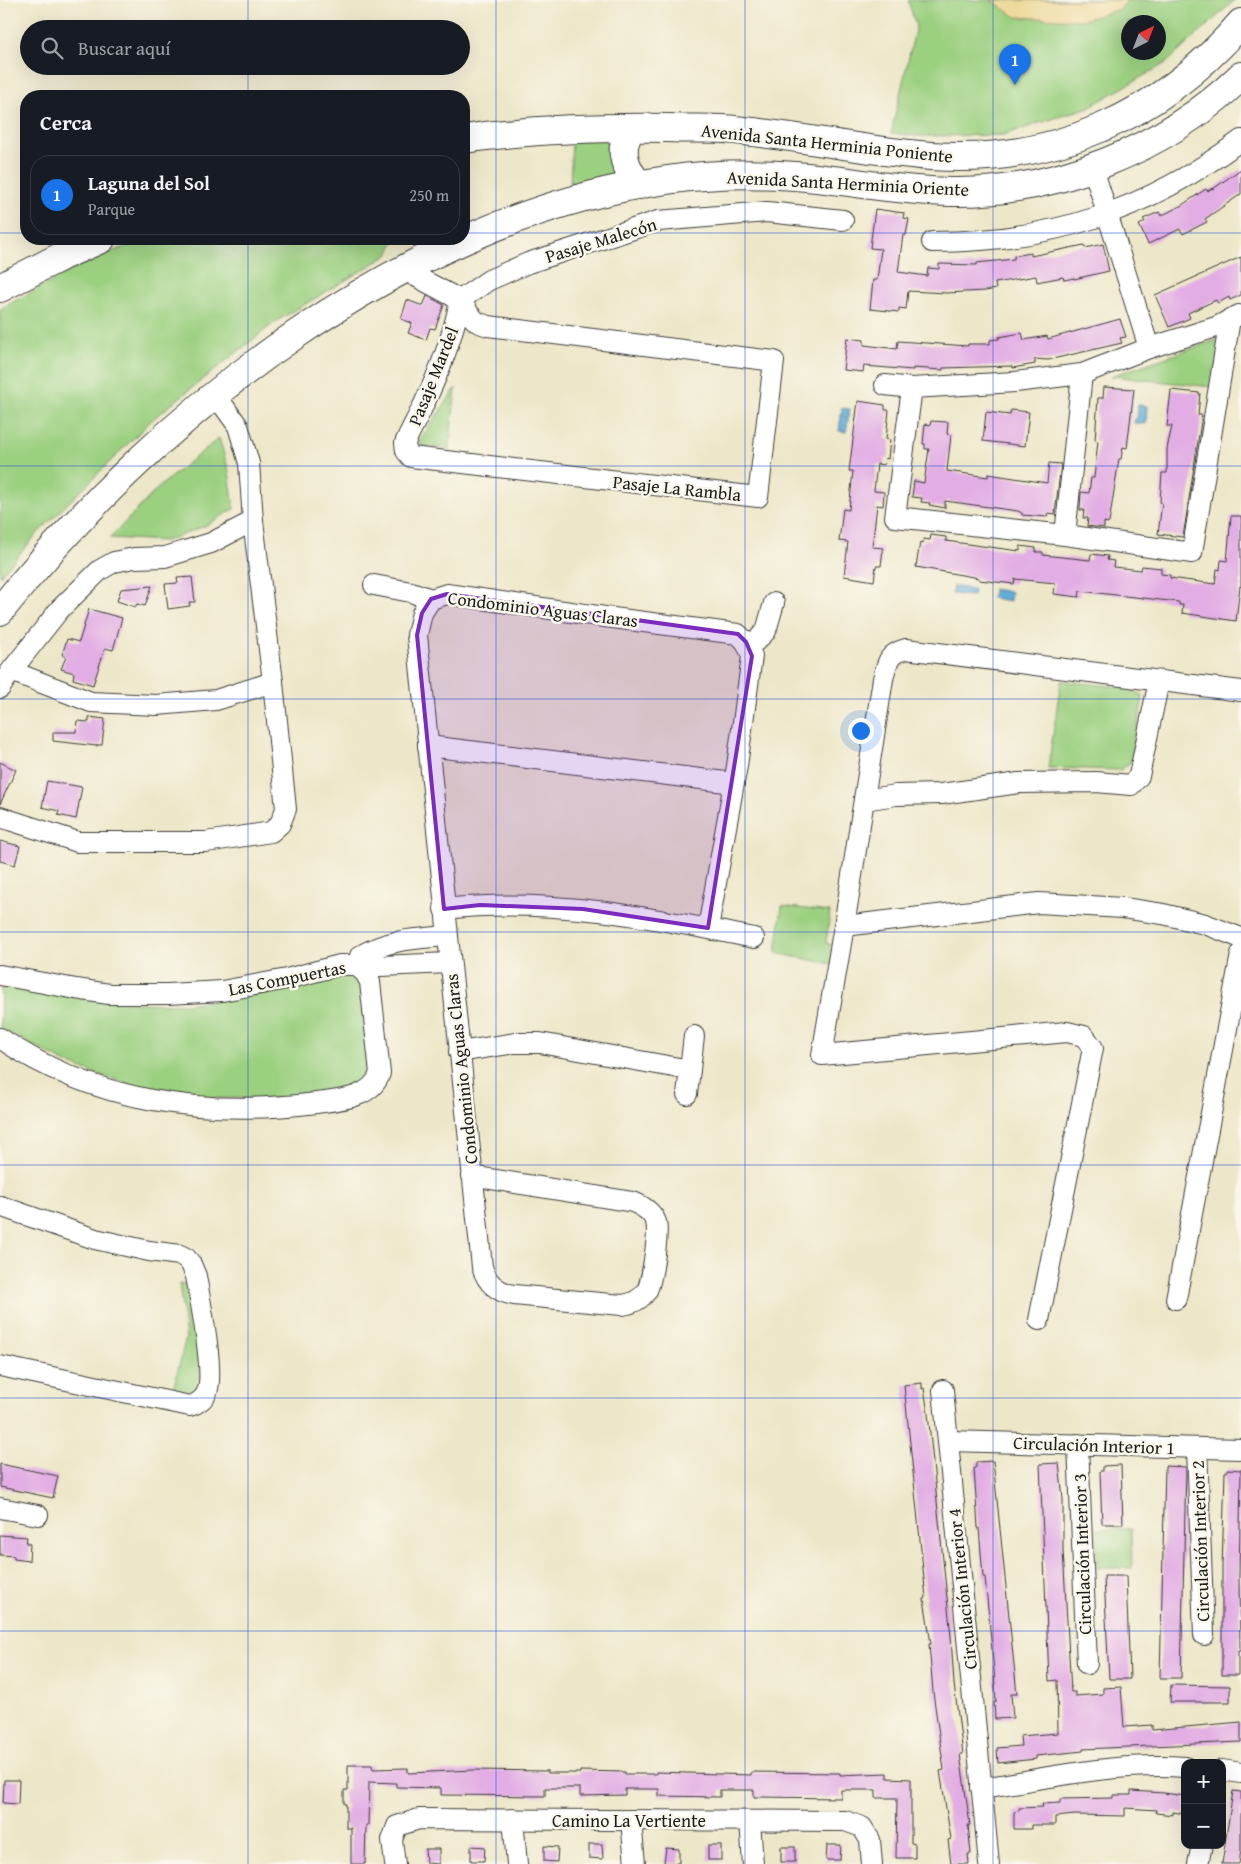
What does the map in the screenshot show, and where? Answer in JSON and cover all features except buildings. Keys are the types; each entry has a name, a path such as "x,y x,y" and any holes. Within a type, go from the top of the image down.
{"street":[{"name":"Avenida Santa Herminia Poniente","path":"470,138 564,129 723,129 930,156 988,156 1016,153 1072,140 1099,130 1141,108 1187,76 1241,24"},
{"name":"Avenida Santa Herminia Oriente","path":"470,239 556,205 639,185 694,177 793,176 912,190 953,192 993,189 1041,182 1092,168 1133,150 1180,125 1206,107 1241,76"},
{"path":"632,128 625,139 623,154 628,170 639,185"},
{"path":"932,242 995,240 1026,236 1062,228 1107,214 1142,200 1176,183 1241,140"},
{"path":"1092,168 1149,348"},
{"name":"Pasaje Malecón","path":"460,300 489,280 528,262 658,221 767,212 843,220"},
{"path":"0,288 87,245"},
{"name":"Avenida Santa Herminia Oriente","path":"0,611 73,526 107,491 142,457 215,394 287,341 338,308 404,270 456,245"},
{"path":"404,270 460,300"},
{"name":"Pasaje Mardel","path":"406,451 405,443 445,354 455,325 460,300"},
{"name":"Pasaje La Rambla","path":"406,451 416,459 758,497 774,360 488,326 477,322 470,316 460,300"},
{"path":"885,385 912,388 1015,382 1082,374 1149,348 1216,327 1236,317"},
{"path":"912,388 895,517 1065,535 1192,553 1236,317"},
{"path":"1065,535 1082,374"},
{"path":"0,817 78,842 206,842 271,832 280,824 286,809 248,463 238,426 215,394"},
{"path":"253,521 211,544 165,557 134,558 114,562 100,570 60,609 5,679 92,702 156,706 216,700 273,682"},
{"path":"374,585 410,592 431,599"},
{"name":"Condominio Aguas Claras","path":"472,1176 624,1200 642,1205 652,1216 657,1228 651,1278 646,1292 635,1301 622,1305 514,1295 498,1290 487,1279 482,1267 472,1176 459,1052 446,936 417,635 422,613 431,599 447,594 738,634 746,642"},
{"path":"708,928 736,775 752,656 746,642 756,641 766,632 774,603"},
{"path":"1039,1320 1093,1048 1084,1036 1067,1032 822,1055 883,679 888,662 896,652 906,649 1241,691"},
{"path":"864,800 896,795 942,794 1019,783 1096,782 1131,785 1139,776 1158,681"},
{"path":"428,746 736,775"},
{"path":"844,926 1047,903 1123,908 1163,914 1204,924 1241,938"},
{"path":"444,909 480,905 547,906 583,909 708,928 754,938"},
{"path":"358,967 360,956 383,944 446,936"},
{"path":"1176,1299 1241,954"},
{"name":"Condominio Aguas Claras","path":"358,967 449,963"},
{"name":"Las Compuertas","path":"0,975 109,994 168,994 198,993 245,987 287,979 344,964 354,964 368,977 370,982 380,1073 375,1085 365,1092 326,1102 281,1108 245,1109 166,1104 121,1093 70,1076 27,1056 0,1038"},
{"path":"687,1094 694,1036"},
{"path":"459,1052 515,1043 540,1043 690,1070"},
{"path":"0,1206 52,1226 95,1239 150,1251 173,1253 186,1258 196,1276 210,1374 204,1397 196,1404 190,1406 0,1366"},
{"name":"Circulación Interior 4","path":"943,1390 989,1864"},
{"name":"Circulación Interior 1","path":"948,1441 1241,1449"},
{"name":"Circulación Interior 3","path":"1078,1444 1087,1664"},
{"name":"Circulación Interior 2","path":"1197,1448 1204,1635"},
{"path":"0,1508 38,1515"},
{"path":"981,1788 1107,1769 1162,1765 1181,1767"},
{"path":"1226,1771 1241,1773"},
{"name":"Camino La Vertiente","path":"395,1864 392,1840 397,1826 419,1818 845,1822 862,1827 870,1840 872,1864"},
{"path":"513,1819 517,1864"},
{"path":"631,1820 635,1864"},
{"path":"750,1821 754,1864"},
{"path":"1198,1864 1201,1849"}],"highlighted area":[{"path":"447,594 738,634 746,642 752,656 708,928 583,909 480,905 444,909 417,635 422,613 431,599"}],"green space":[{"path":"908,0 1235,0 1166,63 1089,107 1003,135 917,136 891,133 916,26"},
{"path":"611,136 615,175 570,189 572,137"},
{"path":"131,245 392,245 388,255 275,322 154,418 38,533 0,576 0,309 96,257"},
{"path":"1223,338 1212,387 1111,376"},
{"path":"456,388 449,449 421,446 421,438"},
{"path":"219,438 229,471 234,509 205,526 166,541 110,538 160,486"},
{"path":"1061,681 1132,688 1143,697 1131,762 1120,770 1048,768"},
{"path":"782,906 830,912 826,943 844,949 841,966 776,953"},
{"path":"350,972 360,979 371,1071 361,1085 285,1099 205,1098 149,1090 64,1062 0,1028 1,986 136,1003 185,1004 243,997 321,981"},
{"path":"179,1284 189,1284 202,1380 197,1389 188,1396 172,1394 186,1337"},
{"path":"1097,1529 1131,1529 1132,1568 1097,1568"}],"sand":[{"path":"991,0 1128,0 1120,9 1082,20 1016,17"}],"water":[{"path":"1138,405 1147,406 1146,424 1134,423 1135,418 1137,418"},
{"path":"842,408 850,409 846,432 839,431"},
{"path":"953,586 974,589 973,596 952,594"},
{"path":"993,589 1011,592 1010,601 992,598"}],"place":[{"name":"Laguna del Sol","path":"1015,85"}]}
